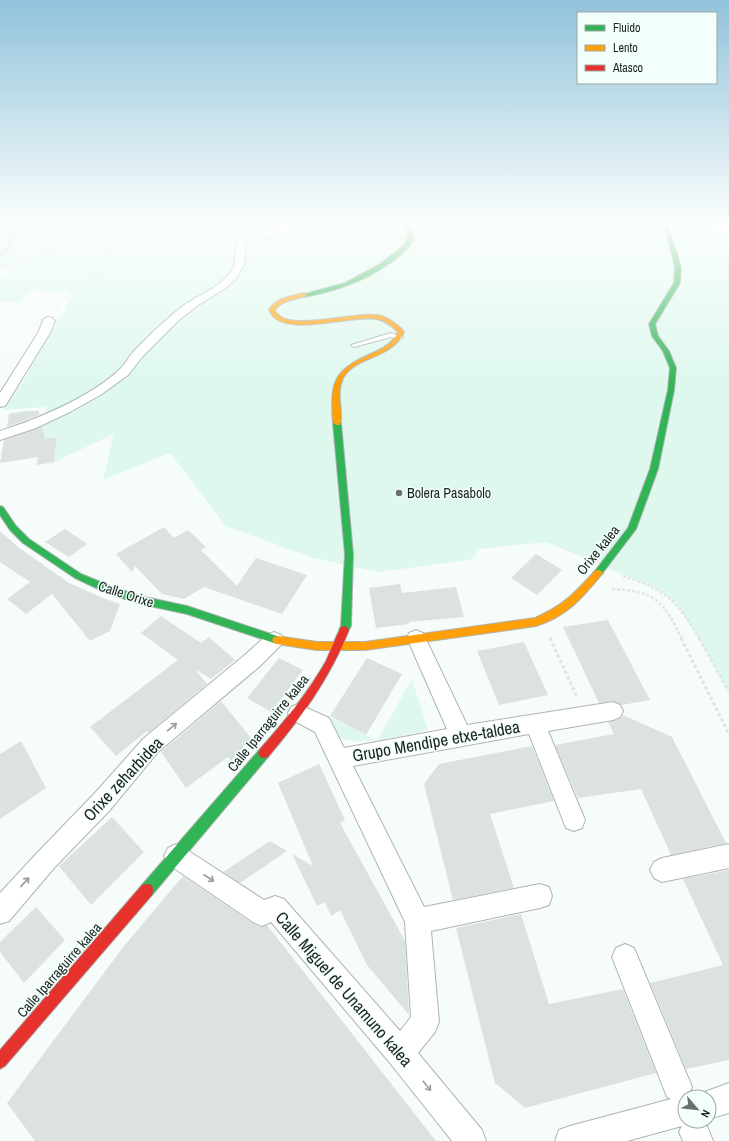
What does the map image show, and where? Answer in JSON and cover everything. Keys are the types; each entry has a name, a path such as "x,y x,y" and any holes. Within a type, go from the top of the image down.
{"street":[{"path":"0,436 13,432 72,406 108,385 126,371 149,342 188,307 232,278"},
{"path":"361,278 346,285 284,300 272,309 275,317 279,320 292,323 358,317 378,318 394,324 401,332 400,337"},
{"name":"Orixe kalea","path":"274,640 317,646 365,646 536,622 556,613 573,601 602,568 632,529 654,469 671,390 672,368 666,351 655,336 652,324 668,300 677,283 677,278"},
{"path":"0,403 44,333 48,320"},
{"name":"Calle Iparraguirre kalea","path":"0,1061 298,713 323,677 339,646 346,626 349,554 336,416 337,387 340,378 348,368 391,346 400,337"},
{"name":"Calle Orixe","path":"0,509 13,528 26,540 78,576 112,592 187,610 240,627 274,640"},
{"path":"416,638 460,736"},
{"name":"Orixe zeharbidea","path":"0,912 36,870 102,802 151,744 253,660 274,640"},
{"name":"Grupo Mendipe etxe-taldea","path":"338,759 460,736 613,711"},
{"name":"Grupo Mendipe etxe-taldea","path":"298,713 322,724 418,921 425,1022 400,1053"},
{"name":"Grupo Mendipe etxe-taldea","path":"535,724 574,820"},
{"name":"Calle Miguel de Unamuno kalea","path":"176,856 262,913 275,908 400,1053 471,1141"},
{"path":"662,870 729,856"},
{"path":"418,921 540,896"},
{"path":"625,957 677,1089"},
{"path":"717,1102 729,1098"},
{"path":"570,1141 606,1136 677,1121"}],"lane":[{"path":"354,345 391,335 400,337"}],"path":[{"path":"48,320 62,299 79,285 92,278"},
{"path":"602,568 649,585 665,594 678,606 699,639 729,692"},
{"path":"584,588 638,590 656,598 664,605 729,734"},
{"path":"541,620 585,716"}],"green space":[{"path":"729,278 729,692 699,639 678,606 665,594 649,585 546,542 480,549 470,560 378,572 310,557 226,526 170,453 103,480 114,434 54,462 57,437 41,440 36,425 48,420 46,407 3,410 25,379 37,355 64,311 69,298 75,293 33,290 19,303 0,301 0,279"},
{"path":"412,679 428,730 378,740"},
{"path":"330,717 375,740 364,741 340,738 331,733"}],"building":[{"path":"25,411 39,411 39,415 7,427 9,414"},
{"path":"42,427 45,439 57,437 54,462 37,465 38,457 0,463 4,440"},
{"path":"164,527 174,538 188,530 206,547 201,550 237,586 256,558 307,575 282,614 204,587 184,599 162,594 135,566 132,572 116,554"},
{"path":"65,529 87,544 69,557 45,542"},
{"path":"0,531 18,547 69,583 120,604 110,631 90,641 52,594 26,614 7,599 30,582 0,562"},
{"path":"536,554 562,570 537,595 511,578"},
{"path":"400,584 402,593 456,587 464,617 409,622 409,624 376,628 369,588"},
{"path":"161,616 201,643 209,637 235,660 211,679 195,669 207,684 148,733 147,731 116,756 90,727 178,660 141,633"},
{"path":"608,620 650,700 622,705 613,701 599,703 563,627"},
{"path":"524,642 548,695 499,705 477,651"},
{"path":"279,658 303,670 271,712 247,698"},
{"path":"367,658 402,674 366,735 330,716"},
{"path":"221,701 251,738 231,761 228,757 186,788 161,752"},
{"path":"623,715 672,737 726,843 671,855 641,789 578,798 555,745 614,734 608,722 621,718"},
{"path":"21,741 46,788 0,819 0,754"},
{"path":"532,746 554,801 490,814 514,888 453,900 424,784 439,764"},
{"path":"319,764 345,820 340,823 405,941 409,1015 367,965 340,910 331,916 325,902 317,906 292,854 313,866 278,783"},
{"path":"112,817 144,852 91,905 59,866"},
{"path":"270,841 287,851 240,883 223,872"},
{"path":"729,870 729,1060 686,1069 650,983 723,965 683,879"},
{"path":"183,876 252,923 261,927 267,925 436,1141 35,1141 7,1103 124,946"},
{"path":"36,907 65,940 24,983 0,952 0,942"},
{"path":"521,914 549,1004 623,989 656,1073 525,1108 495,1083 456,928"}],"traffic: fast":[{"path":"304,295 347,284 359,278"},
{"path":"598,573 632,529 654,469 671,390 673,368 666,351 655,336 652,324 677,283 677,278"},
{"path":"337,423 349,554 346,626 344,630"},
{"path":"0,509 13,528 26,541 78,576 112,591 145,601 187,610 277,640"},
{"path":"147,890 264,753"}],"traffic: slow":[{"path":"304,295 283,301 274,306 272,310 274,315 285,321 298,323 314,323 364,316 379,318 392,323 401,332 397,340 391,346 352,366 340,378 336,396 337,423"},
{"path":"277,640 317,646 365,646 536,622 556,613 573,601 598,573"}],"traffic: jam":[{"path":"264,753 299,710 320,680 337,648 344,630"},
{"path":"0,1061 147,890"}],"place":[{"name":"Bolera Pasabolo","path":"399,493"}]}
